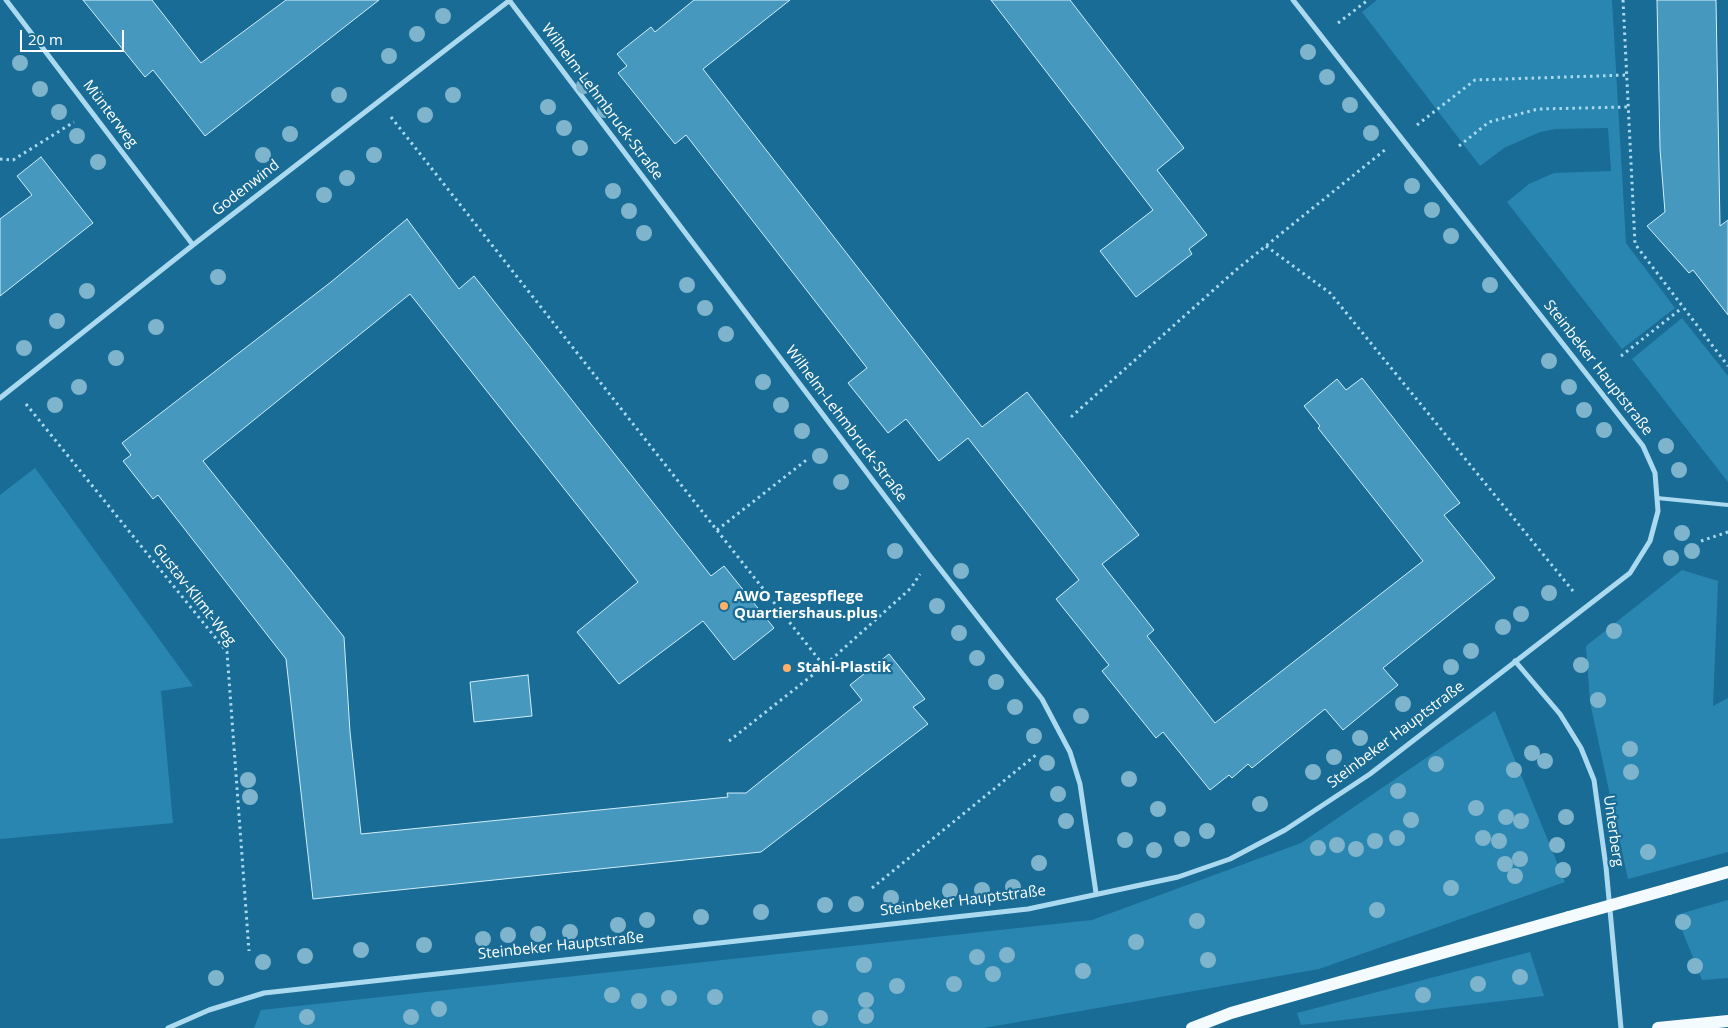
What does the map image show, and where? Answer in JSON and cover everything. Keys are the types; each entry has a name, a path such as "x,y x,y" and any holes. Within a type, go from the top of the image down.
{"main road":[{"path":"1192,1028 1231,1012 1728,872"},
{"path":"1658,1028 1728,1021"}],"street":[{"name":"Münterweg","path":"6,0 193,245"},
{"name":"Godenwind","path":"0,398 193,245 510,0"},
{"name":"Wilhelm-Lehmbruck-Straße","path":"510,0 930,556 1042,699 1070,752 1080,784 1096,893"},
{"name":"Steinbeker Hauptstraße","path":"168,1028 209,1010 264,993 308,986 1028,909 1178,877 1230,859 1285,830 1370,774 1630,573 1650,541 1658,511 1655,473 1643,446 1293,0"},
{"name":"Unterberg","path":"1515,661 1560,714 1581,748 1594,780 1606,867 1621,1028"}],"lane":[{"path":"1657,498 1728,505"}],"path":[{"path":"1322,36 1368,0"},
{"path":"1623,0 1635,244 1728,366"},
{"path":"1071,417 1266,246 1475,80 1628,75"},
{"path":"379,102 824,666"},
{"path":"1458,146 1489,122 1538,109 1628,107"},
{"path":"0,159 13,160 91,111"},
{"path":"1266,246 1330,293 1586,607"},
{"path":"1621,356 1682,308"},
{"name":"Gustav-Klimt-Weg","path":"13,388 227,652 249,951"},
{"path":"717,530 808,458"},
{"path":"1701,541 1728,532"},
{"path":"729,741 824,666 912,588 930,556"},
{"path":"872,888 1037,754"}],"shaded area":[{"path":"1377,0 1612,0 1626,243 1675,308 1622,349 1507,202 1529,184 1554,173 1611,171 1608,128 1555,129 1540,132 1504,148 1480,166 1362,12"},
{"path":"1682,318 1728,376 1728,482 1632,359"},
{"path":"35,468 193,686 161,691 173,823 0,839 0,495"},
{"path":"1682,570 1718,581 1713,706 1728,698 1728,852 1628,879 1590,702 1586,646"},
{"path":"1495,711 1565,882 1319,969 984,1028 254,1028 261,1010 1092,920 1301,843"},
{"path":"1728,900 1728,978 1702,980 1676,915"},
{"path":"1530,952 1544,996 1301,1025 1297,1013"}],"building":[{"path":"83,0 152,0 201,63 286,0 379,0 205,136 153,70 145,77"},
{"path":"694,0 790,0 703,69 982,427 1027,392 1139,535 1102,564 1154,630 1147,636 1215,723 1423,561 1318,428 1320,426 1304,406 1337,379 1346,390 1362,378 1460,503 1444,515 1495,578 1383,668 1398,685 1343,730 1325,709 1252,768 1248,764 1232,778 1229,775 1210,790 1163,732 1156,738 1102,671 1109,665 1056,599 1079,580 968,438 939,461 906,419 888,433 848,383 867,368 686,135 675,144 618,73 627,66 617,54 651,27 655,32"},
{"path":"991,0 1070,0 1184,148 1157,170 1207,235 1189,249 1192,254 1136,297 1100,251 1153,210"},
{"path":"1657,0 1716,0 1720,226 1728,220 1728,315 1693,270 1689,273 1647,226 1665,212 1660,149"},
{"path":"41,157 93,223 0,296 0,219 32,195 17,176"},
{"path":"407,219 459,289 474,276 711,576 724,566 774,628 734,660 703,621 619,684 577,632 638,582 410,294 203,461 344,637 350,732 361,834 728,797 727,793 746,793 862,700 850,685 889,654 925,699 913,707 928,724 761,852 313,899 286,659 158,495 153,499 123,461 131,455 122,443 331,282"},
{"path":"528,675 532,716 474,722 470,682"}],"place":[{"name":"AWO Tagespflege Quartiershaus.plus","path":"724,606"},
{"name":"Stahl-Plastik","path":"787,668"}]}
